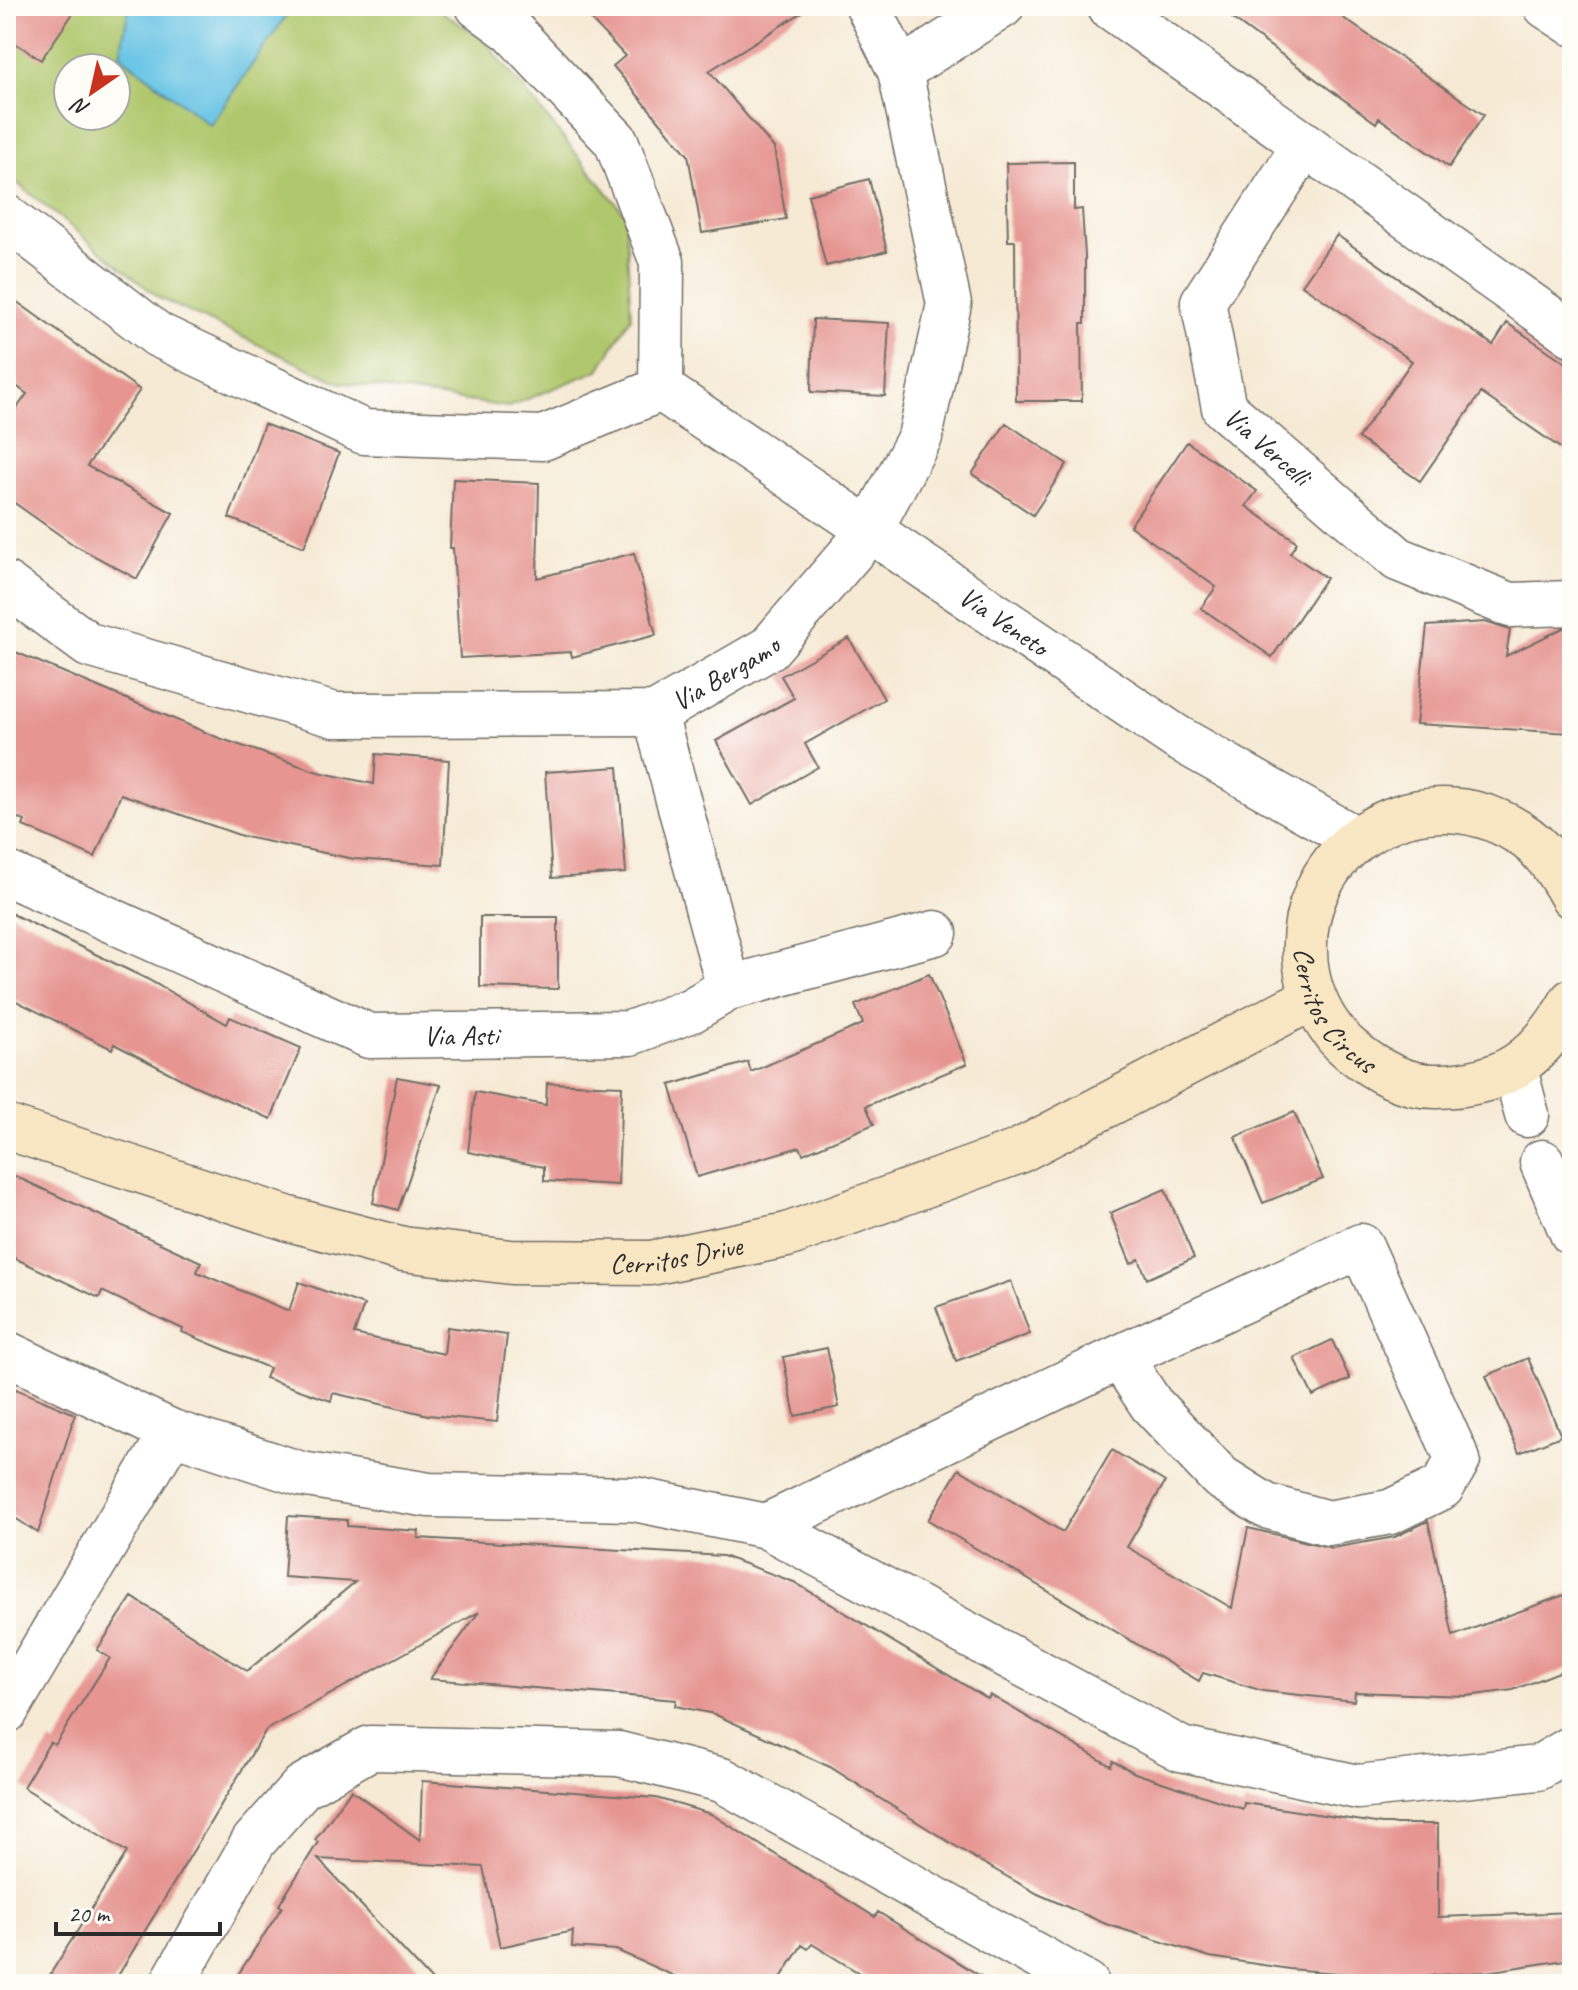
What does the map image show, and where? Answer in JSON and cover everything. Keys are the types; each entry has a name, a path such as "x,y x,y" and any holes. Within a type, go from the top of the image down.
{"street":[{"path":"6,217 158,335 364,432 543,438 661,389 662,262 616,141 512,31 478,6"},
{"name":"Via Bergamo","path":"6,584 89,645 335,715 655,714 769,648 869,532 920,437 949,304 900,71 868,6"},
{"path":"900,71 1002,6"},
{"path":"1109,6 1572,334"},
{"path":"1546,6 1572,23"},
{"name":"Via Vercelli","path":"1305,144 1203,302 1224,408 1398,559 1510,605 1572,603"},
{"name":"Via Veneto","path":"661,389 1176,737 1356,839"},
{"path":"655,714 729,988"},
{"name":"Cerritos Circus","path":"1572,896 1551,860 1541,851 1519,832 1479,814 1436,809 1394,818 1356,839 1326,872 1308,911 1303,955 1312,998 1338,1039 1375,1070 1421,1086 1470,1085 1515,1069 1552,1037 1572,1001"},
{"name":"Via Asti","path":"6,873 369,1036 630,1033 692,1010 729,988 935,933"},
{"name":"Cerritos Drive","path":"6,1127 289,1219 403,1249 511,1262 651,1263 787,1235 1017,1152 1312,998"},
{"path":"1515,1069 1527,1115"},
{"path":"1542,1162 1572,1233"},
{"path":"766,1526 1120,1357 1361,1246 1458,1460 1442,1487 1390,1512 1328,1523 1266,1506 1220,1477 1151,1404 1120,1357"},
{"path":"6,1353 172,1432 301,1474 429,1495 634,1499 766,1526 1181,1749 1358,1787 1538,1768 1572,1748"},
{"path":"6,1711 172,1432"},
{"path":"172,1984 254,1841 302,1787 370,1748 619,1754 722,1780 1087,1984"}],"green space":[{"path":"6,6 433,6 484,40 625,214 631,317 599,370 508,407 338,382 159,298 6,174"}],"water":[{"path":"129,6 293,6 210,125 132,64 132,52 121,52"}],"building":[{"path":"6,6 78,6 41,60 6,37"},
{"path":"578,6 812,6 709,71 774,148 786,219 702,233 688,155 613,66 625,56"},
{"path":"1215,6 1326,6 1484,115 1449,167 1379,118 1376,123"},
{"path":"1074,162 1074,210 1082,209 1085,256 1085,323 1081,323 1082,401 1016,401 1015,241 1008,241 1006,163"},
{"path":"869,179 887,251 826,266 808,195"},
{"path":"1337,235 1493,345 1507,323 1572,367 1572,456 1481,393 1420,481 1358,438 1412,361 1302,285"},
{"path":"6,294 140,390 87,466 173,513 137,579 74,545 6,497 6,423 27,394 6,378"},
{"path":"813,319 889,323 885,396 811,392"},
{"path":"1006,423 1067,464 1033,515 972,474"},
{"path":"264,424 339,453 304,547 229,518"},
{"path":"1187,442 1257,491 1246,506 1297,542 1290,553 1326,578 1272,657 1201,608 1216,587 1130,526"},
{"path":"453,479 539,483 537,578 634,553 656,635 572,657 571,652 460,658 453,548 450,548"},
{"path":"1485,622 1510,630 1506,656 1563,628 1572,628 1572,733 1416,724 1427,626"},
{"path":"849,638 884,699 805,744 818,767 752,805 716,741 794,698 781,676"},
{"path":"6,648 219,738 318,772 374,784 376,754 449,760 443,865 354,859 245,837 121,794 95,857 23,826 25,821 6,813"},
{"path":"618,767 626,873 552,878 545,772"},
{"path":"6,911 147,979 227,1024 230,1017 301,1048 271,1119 191,1084 114,1044 112,1049 6,996"},
{"path":"480,917 558,917 558,989 480,987"},
{"path":"929,974 967,1064 866,1106 874,1124 803,1154 800,1147 697,1177 670,1085 748,1062 751,1072 863,1024 855,1005"},
{"path":"397,1077 441,1085 398,1210 373,1203"},
{"path":"547,1083 622,1086 618,1185 544,1181 544,1167 468,1152 475,1092 546,1105"},
{"path":"1294,1112 1323,1179 1263,1203 1235,1137"},
{"path":"6,1172 201,1262 197,1272 289,1311 299,1282 364,1305 354,1334 444,1354 447,1327 507,1335 497,1422 428,1415 333,1393 331,1401 265,1378 269,1368 182,1332 183,1329 102,1291 99,1298 6,1254"},
{"path":"1165,1189 1194,1258 1147,1279 1139,1259 1131,1264 1110,1213"},
{"path":"1011,1281 1030,1334 956,1361 936,1307"},
{"path":"1332,1340 1350,1379 1313,1396 1294,1358"},
{"path":"827,1348 839,1407 795,1416 783,1357"},
{"path":"1528,1358 1561,1436 1519,1453 1486,1376"},
{"path":"6,1385 75,1414 38,1533 6,1512"},
{"path":"1112,1450 1165,1482 1127,1547 1232,1608 1248,1528 1332,1548 1395,1537 1428,1521 1453,1636 1572,1592 1572,1667 1513,1690 1466,1696 1355,1692 1354,1701 1263,1691 1203,1673 1199,1681 928,1520 959,1469 1063,1532"},
{"path":"288,1516 347,1520 347,1526 419,1531 418,1538 723,1556 794,1582 988,1699 990,1695 1111,1766 1113,1761 1135,1773 1243,1809 1244,1803 1382,1824 1438,1824 1438,1917 1572,1912 1572,1959 1486,1972 1360,1980 1360,1975 1289,1969 1210,1957 1106,1924 1038,1894 976,1859 830,1767 714,1714 675,1706 676,1700 430,1679 479,1612 266,1730 113,1984 44,1984 127,1852 23,1787 50,1742 55,1745 110,1658 97,1650 132,1597 247,1671 355,1582 284,1577"},
{"path":"422,1781 656,1798 711,1814 875,1917 878,1912 993,1984 877,1984 812,1944 808,1949 802,1945 777,1984 692,1984 616,1950 572,1947 573,1931 500,1947 483,1867 318,1859 435,1984 232,1984 282,1907 279,1905 318,1842 315,1840 351,1790 420,1840"}]}
